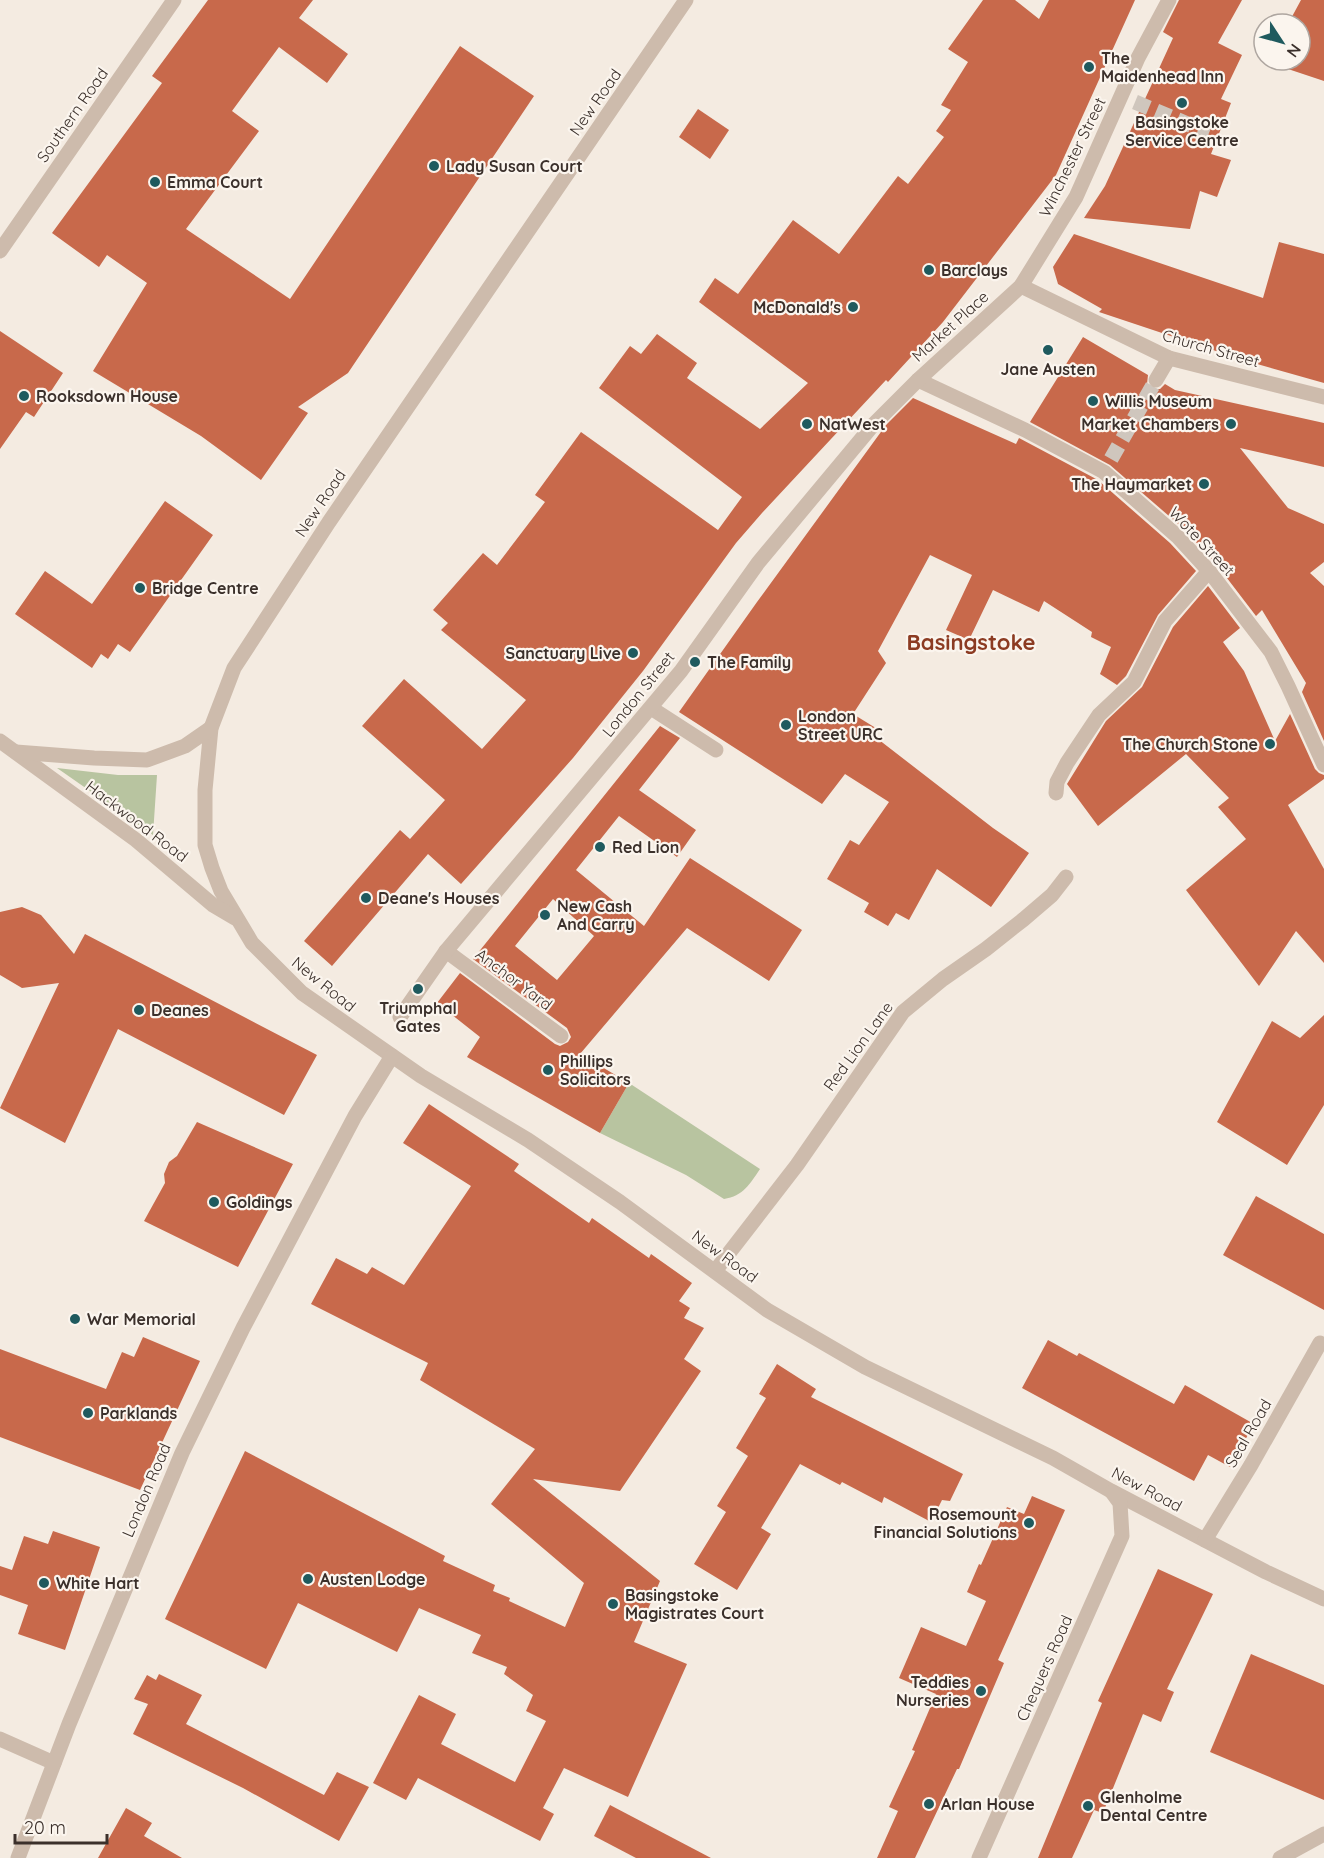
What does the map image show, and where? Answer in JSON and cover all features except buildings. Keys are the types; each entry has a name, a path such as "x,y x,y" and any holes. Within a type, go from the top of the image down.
{"street":[{"name":"Southern Road","path":"0,251 174,0"},
{"name":"New Road","path":"686,0 328,522 234,668 211,728 205,790 205,845 218,884 252,943 302,993 436,1086 528,1140 620,1202 767,1310 865,1366 1053,1458 1266,1572 1324,1599"},
{"name":"Winchester Street","path":"1035,264 1076,197 1128,99 1138,58 1168,0"},
{"name":"Market Place","path":"903,394 1021,286 1035,264"},
{"name":"Church Street","path":"1021,286 1169,358 1324,398"},
{"path":"1156,380 1169,358"},
{"name":"Wote Street","path":"918,381 1107,466 1209,571 1271,652 1324,765"},
{"name":"London Street","path":"400,1017 446,951 681,671 758,563 873,425 903,394"},
{"path":"1056,793 1057,782 1067,763 1099,715 1134,682 1165,621 1209,571"},
{"path":"651,708 716,750"},
{"name":"Hackwood Road","path":"14,752 147,760 185,746 211,728"},
{"name":"Hackwood Road","path":"0,741 136,840 213,905 238,920"},
{"name":"Red Lion Lane","path":"715,1271 797,1165 903,1012 1024,919 1052,895 1066,877"},
{"name":"Anchor Yard","path":"446,951 561,1036"},
{"name":"London Road","path":"18,1858 120,1598 182,1453 247,1319 355,1116 392,1056"},
{"name":"Seal Road","path":"1206,1540 1320,1343"},
{"name":"Chequers Road","path":"979,1858 1122,1536 1120,1503 1111,1491"},
{"path":"0,1739 54,1763"},
{"path":"1280,1858 1324,1834"}],"green space":[{"path":"57,768 118,775 157,775 153,835"},
{"path":"629,1083 760,1169 749,1184 736,1195 724,1199 686,1175 600,1133"}],"tunnel":[{"path":"1135,102 1209,133"},
{"path":"1111,459 1156,380"}],"place":[{"name":"The Maidenhead Inn","path":"1089,67"},
{"name":"Basingstoke Service Centre","path":"1182,103"},
{"name":"Lady Susan Court","path":"434,166"},
{"name":"Emma Court","path":"155,182"},
{"name":"Barclays","path":"929,270"},
{"name":"McDonald's","path":"853,307"},
{"name":"Jane Austen","path":"1048,350"},
{"name":"Rooksdown House","path":"24,396"},
{"name":"Willis Museum","path":"1093,401"},
{"name":"NatWest","path":"807,424"},
{"name":"Market Chambers","path":"1231,424"},
{"name":"The Haymarket","path":"1204,484"},
{"name":"Bridge Centre","path":"140,588"},
{"name":"Sanctuary Live","path":"633,653"},
{"name":"The Family","path":"695,662"},
{"name":"London Street URC","path":"786,725"},
{"name":"The Church Stone","path":"1270,744"},
{"name":"Red Lion","path":"600,847"},
{"name":"Deane's Houses","path":"366,898"},
{"name":"New Cash And Carry","path":"545,915"},
{"name":"Triumphal Gates","path":"418,989"},
{"name":"Deanes","path":"139,1010"},
{"name":"Phillips Solicitors","path":"548,1070"},
{"name":"Goldings","path":"214,1202"},
{"name":"War Memorial","path":"75,1319"},
{"name":"Parklands","path":"88,1413"},
{"name":"Rosemount Financial Solutions","path":"1029,1523"},
{"name":"Austen Lodge","path":"308,1579"},
{"name":"White Hart","path":"44,1583"},
{"name":"Basingstoke Magistrates Court","path":"613,1604"},
{"name":"Teddies Nurseries","path":"981,1691"},
{"name":"Arlan House","path":"929,1804"},
{"name":"Glenholme Dental Centre","path":"1088,1806"}],"district":[{"name":"Basingstoke","path":"971,642"}]}
